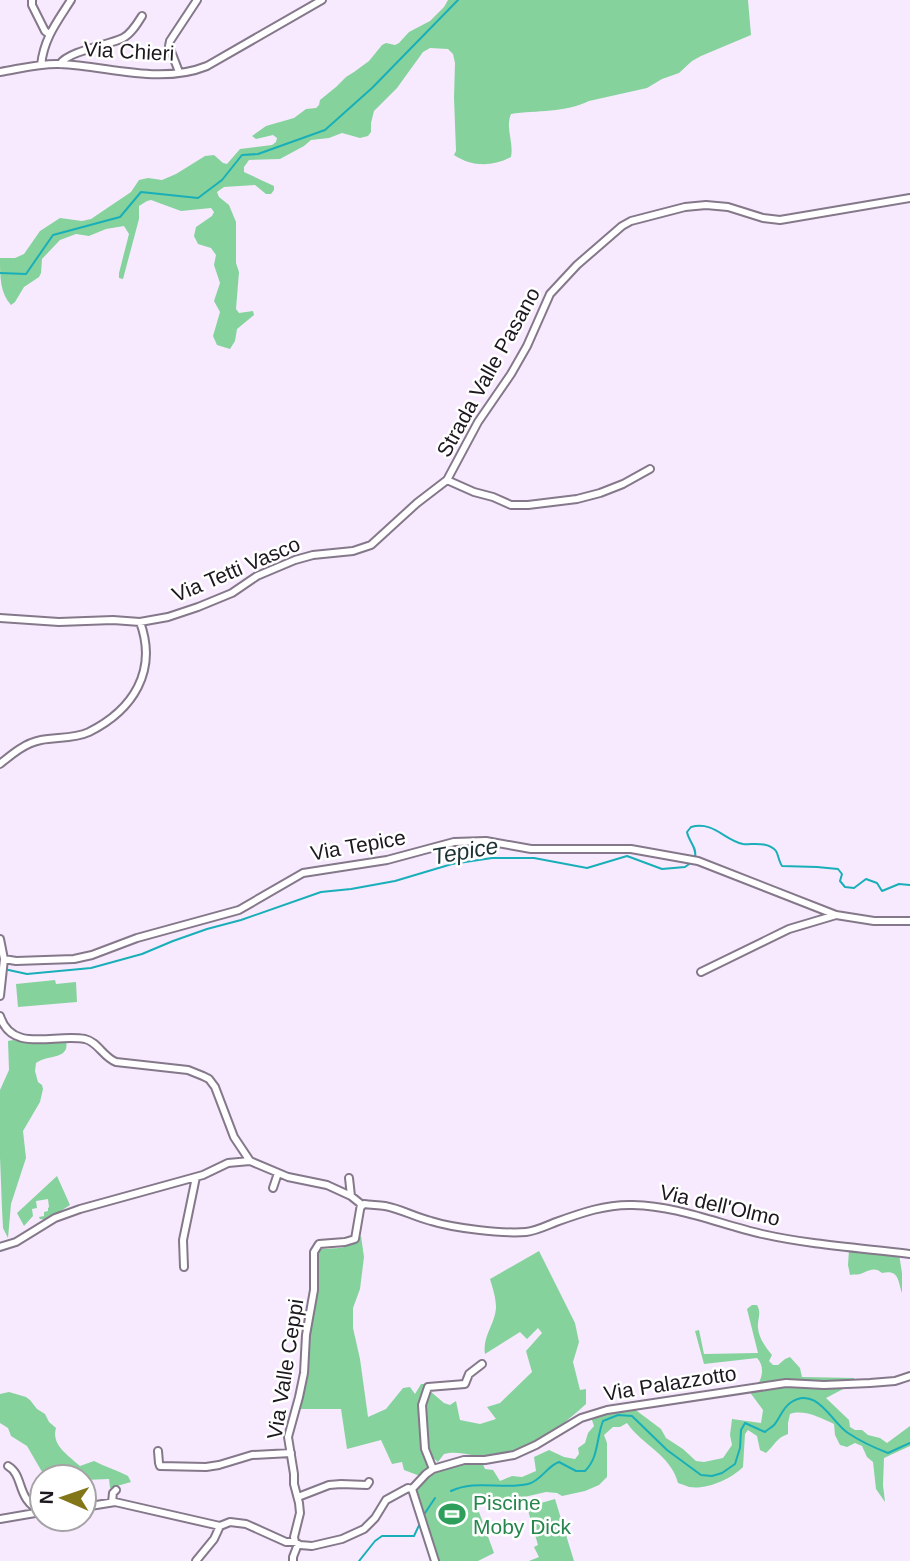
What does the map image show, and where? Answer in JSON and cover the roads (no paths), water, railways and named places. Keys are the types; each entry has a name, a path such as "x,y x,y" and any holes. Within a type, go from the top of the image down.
{"street":[{"path":"32,0 45,31 49,34"},
{"path":"41,65 45,42 71,0"},
{"path":"179,72 169,46 170,40 197,0"},
{"name":"Via Chieri","path":"0,72 60,64 159,74 197,70 322,0"},
{"path":"60,64 64,58 126,37 142,16"},
{"name":"Strada Valle Pasano","path":"447,480 478,422 527,346 550,294 577,265 622,226 631,221 685,207 728,207 763,218 780,220 910,198"},
{"path":"447,480 511,505 528,505 577,499 600,493 650,469"},
{"name":"Via Tetti Vasco","path":"0,618 59,622 140,622 168,617 232,593 257,576 295,559 353,551 371,545 447,480"},
{"path":"0,764 23,746 40,740 87,733 114,716 131,700 140,686 147,658 145,635 140,622"},
{"name":"Via Tepice","path":"4,961 74,959 92,955 137,938 239,910 303,873 387,860 454,842 486,841 531,849 631,849 698,861 836,915 874,921 910,921"},
{"path":"701,972 789,929 836,915"},
{"path":"0,939 4,961 0,996"},
{"path":"0,1016 14,1037 88,1040 107,1058 116,1062 188,1070 209,1079 215,1087 234,1137 250,1161"},
{"path":"0,1247 16,1242 55,1218 196,1177 228,1163 250,1161 288,1177 327,1185 358,1200 361,1207"},
{"path":"273,1188 278,1173"},
{"path":"184,1267 183,1240 196,1177"},
{"path":"349,1178 351,1196"},
{"name":"Via dell'Olmo","path":"361,1207 364,1204 386,1206 435,1223 509,1232 534,1230 591,1209 632,1204 656,1206 764,1234 813,1243 910,1254"},
{"name":"Via Valle Ceppi","path":"293,1561 296,1543 294,1537 300,1513 288,1437 304,1373 306,1335 313,1301 314,1252 319,1244 355,1239 361,1207"},
{"path":"433,1469 425,1449 422,1405 428,1387 465,1384 469,1374 482,1364"},
{"name":"Via Palazzotto","path":"296,1543 312,1546 357,1534 374,1518 386,1500 403,1489 412,1489 433,1469 464,1460 485,1460 513,1455 536,1445 581,1418 607,1410 786,1383 852,1384 895,1381 910,1376"},
{"path":"158,1451 160,1466 206,1467 252,1455 291,1453"},
{"path":"8,1466 14,1470 28,1502"},
{"path":"298,1497 330,1485 367,1485 369,1482"},
{"path":"412,1489 435,1561"},
{"path":"112,1502 116,1490"},
{"path":"98,1504 112,1502 137,1506 220,1526"},
{"path":"0,1519 28,1514"},
{"path":"196,1561 214,1539 220,1526 230,1521 246,1524 286,1542 296,1543"}],"waterway":[{"path":"0,273 26,274 53,235 120,217 141,192 198,198 222,180 242,155 258,154 325,130 372,88 458,0"},
{"name":"Tepice","path":"695,857 695,850 687,832 691,827 699,826 713,829 736,842 769,846 776,851 782,866 838,869 842,874 840,881 845,887 854,888 866,879 877,883 882,891 899,884 910,885"},
{"name":"Tepice","path":"4,969 27,974 91,968 142,954 207,929 321,892 395,881 452,864 492,858 534,858 587,868 627,856 662,869 685,867 692,862"},
{"path":"451,1491 479,1485 528,1484 559,1462 576,1471 585,1471 595,1454 603,1421 618,1415 632,1416 667,1450 701,1475 722,1473 735,1464 740,1448 741,1430 745,1423 765,1432 774,1425 787,1405 799,1398 816,1402 848,1433 883,1451 888,1453 910,1443"},
{"path":"423,1516 435,1498"},
{"path":"359,1561 382,1536 414,1536 421,1521"}],"place":[{"name":"Piscine Moby Dick","path":"452,1514"}]}
